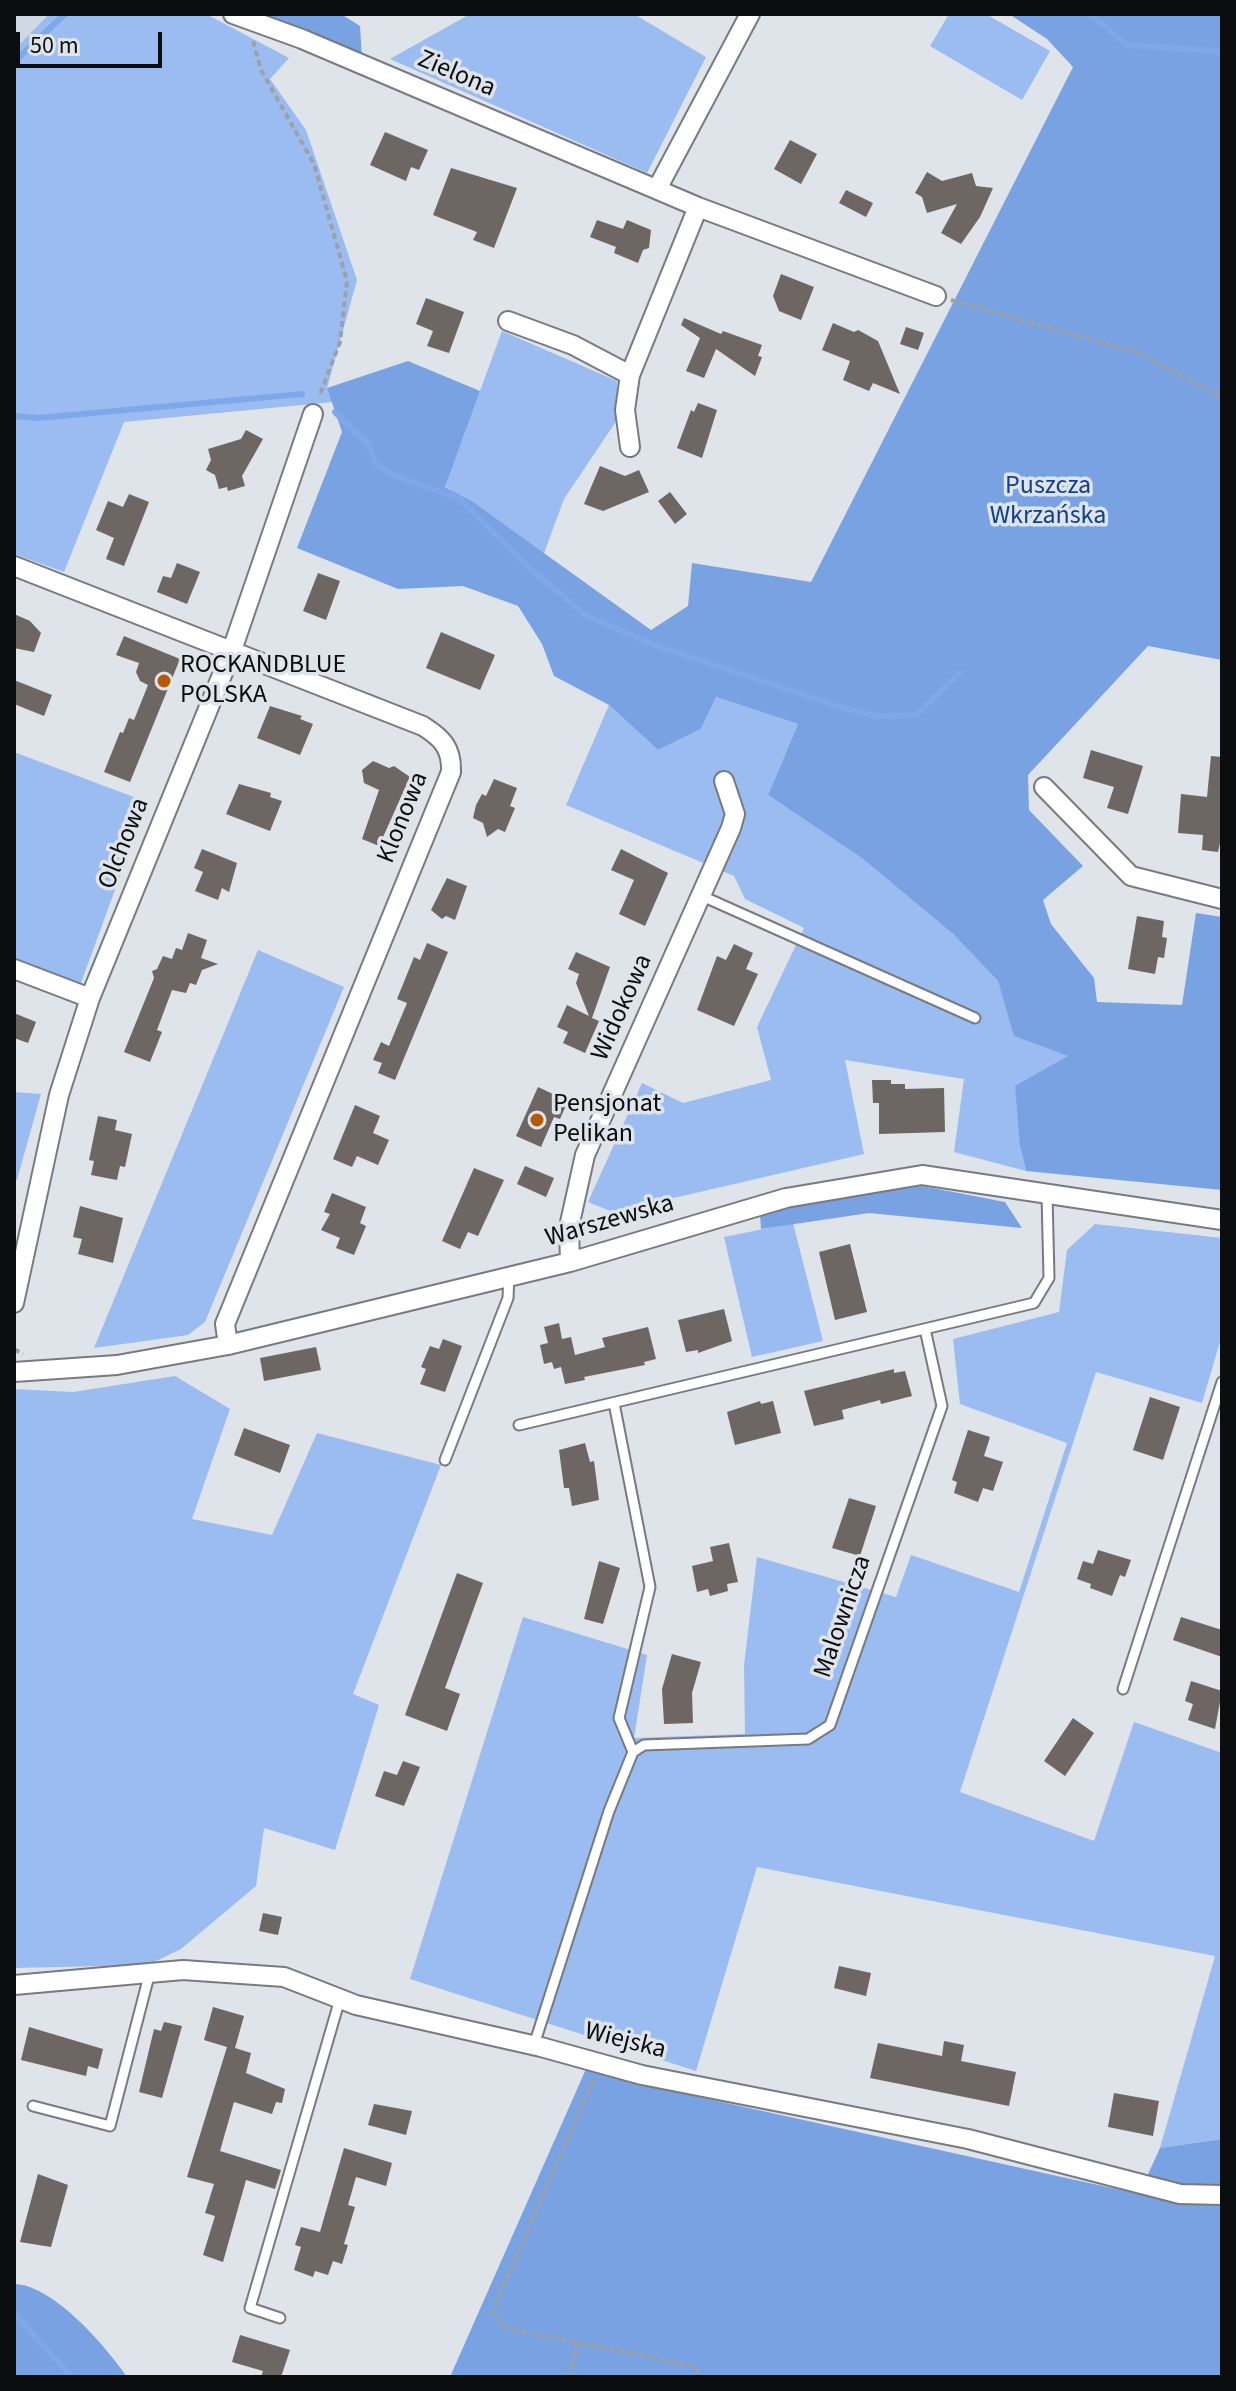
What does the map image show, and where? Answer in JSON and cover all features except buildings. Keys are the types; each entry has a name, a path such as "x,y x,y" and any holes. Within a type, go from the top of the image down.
{"street":[{"path":"657,189 750,14"},
{"name":"Zielona","path":"240,18 302,39 698,207 936,296"},
{"path":"630,447 625,410 630,375 698,207"},
{"path":"508,321 573,345 630,375"},
{"name":"Olchowa","path":"14,1303 59,1095 90,998 231,653 313,414"},
{"name":"Klonowa","path":"14,566 423,726 448,746 452,759 451,772 225,1324 228,1345"},
{"name":"Widokowa","path":"570,1262 569,1227 585,1155 702,896 735,814 724,781"},
{"path":"1044,787 1131,876 1222,899"},
{"path":"14,969 90,998"},
{"name":"Warszewska","path":"14,1372 117,1365 228,1345 570,1262 786,1198 922,1175 1222,1220"},
{"name":"Wiejska","path":"14,1985 150,1972 234,1971 284,1977 340,1999 601,2063 968,2139 1180,2194 1222,2195"}],"lane":[{"path":"702,896 975,1018"},
{"path":"519,1425 1034,1303 1049,1278 1047,1194"},
{"path":"445,1460 508,1298 509,1275"},
{"name":"Malownicza","path":"633,1752 644,1745 808,1739 830,1725 942,1406 925,1329"},
{"path":"1123,1689 1222,1382"},
{"path":"534,2045 609,1811 633,1752 619,1718 650,1587 614,1403"},
{"path":"33,2106 110,2126 150,1972"},
{"path":"280,2318 250,2308 340,1999"}],"path":[{"path":"240,18 261,70 314,164 347,281 340,342 313,414"},
{"path":"936,296 1136,352 1222,397"},
{"path":"601,2063 492,2312 507,2329 695,2366 700,2377"},
{"path":"570,2377 577,2343"}],"shaded area":[{"path":"14,14 49,14 14,50"},
{"path":"49,14 206,14 289,58 270,79 306,130 357,280 327,388 333,402 124,422 64,572 14,554 14,50"},
{"path":"470,14 634,14 706,57 647,173 390,59"},
{"path":"949,14 986,14 1050,51 1022,100 930,46"},
{"path":"502,331 617,381 619,417 564,499 544,553 445,486"},
{"path":"716,697 798,724 768,795 863,859 953,934 998,981 1015,1036 1069,1056 1020,1146 1026,1171 954,1152 964,1079 845,1060 864,1154 613,1212 588,1202 642,1083 683,1103 771,1080 757,1027 804,928 745,899 734,876 566,805 609,705 658,750 701,729"},
{"path":"14,752 147,802 77,994 14,974"},
{"path":"258,950 344,987 205,1322 188,1335 94,1348"},
{"path":"14,1092 41,1094 17,1180 14,1180"},
{"path":"793,1223 823,1341 752,1357 724,1237"},
{"path":"1095,1224 1222,1238 1222,1335 1202,1403 1096,1372 960,1792 1094,1841 1134,1722 1222,1753 1222,2139 1160,2148 1215,1956 757,1867 696,2071 410,1979 523,1617 647,1655 634,1738 745,1734 744,1665 757,1557 896,1597 911,1555 1019,1592 1067,1443 960,1404 953,1339 1059,1312 1067,1250"},
{"path":"175,1376 230,1409 192,1519 272,1535 317,1433 441,1465 353,1694 379,1705 335,1850 264,1828 256,1886 181,1949 148,1965 14,1968 14,1389 73,1392"}],"green space":[{"path":"251,14 341,14 360,26 362,59"},
{"name":"Puszcza Wkrzańska","path":"1009,14 1222,14 1222,660 1148,646 1028,775 1029,810 1083,866 1043,900 1051,924 1094,978 1097,1002 1182,1005 1196,913 1222,917 1222,1190 1026,1171 1020,1146 1015,1086 1068,1056 1014,1036 998,981 953,934 863,859 768,795 798,724 716,697 701,729 658,750 609,705 554,676 542,644 518,606 463,586 398,589 297,548 342,432 327,388 408,361 480,391 445,487 473,502 651,630 688,606 692,563 811,582 1073,67 1047,39"},
{"path":"922,1186 1005,1202 1022,1228 869,1213 761,1229 760,1214 822,1199"},
{"path":"586,2069 690,2095 1139,2194 1160,2148 1222,2139 1222,2377 450,2377"},
{"path":"14,2284 45,2294 61,2305 106,2349 127,2377 14,2377"}],"waterway":[{"path":"14,62 65,14"},
{"path":"1090,14 1127,45 1217,51 1222,55"},
{"path":"14,416 38,418 302,394"},
{"path":"335,412 368,444 376,464 393,475 460,499 532,570 585,615 654,645 840,707 877,716 916,715 960,673"},
{"path":"14,2313 72,2377"}],"place":[{"name":"ROCKANDBLUE POLSKA","path":"164,681"},
{"name":"Pensjonat Pelikan","path":"537,1120"}]}
